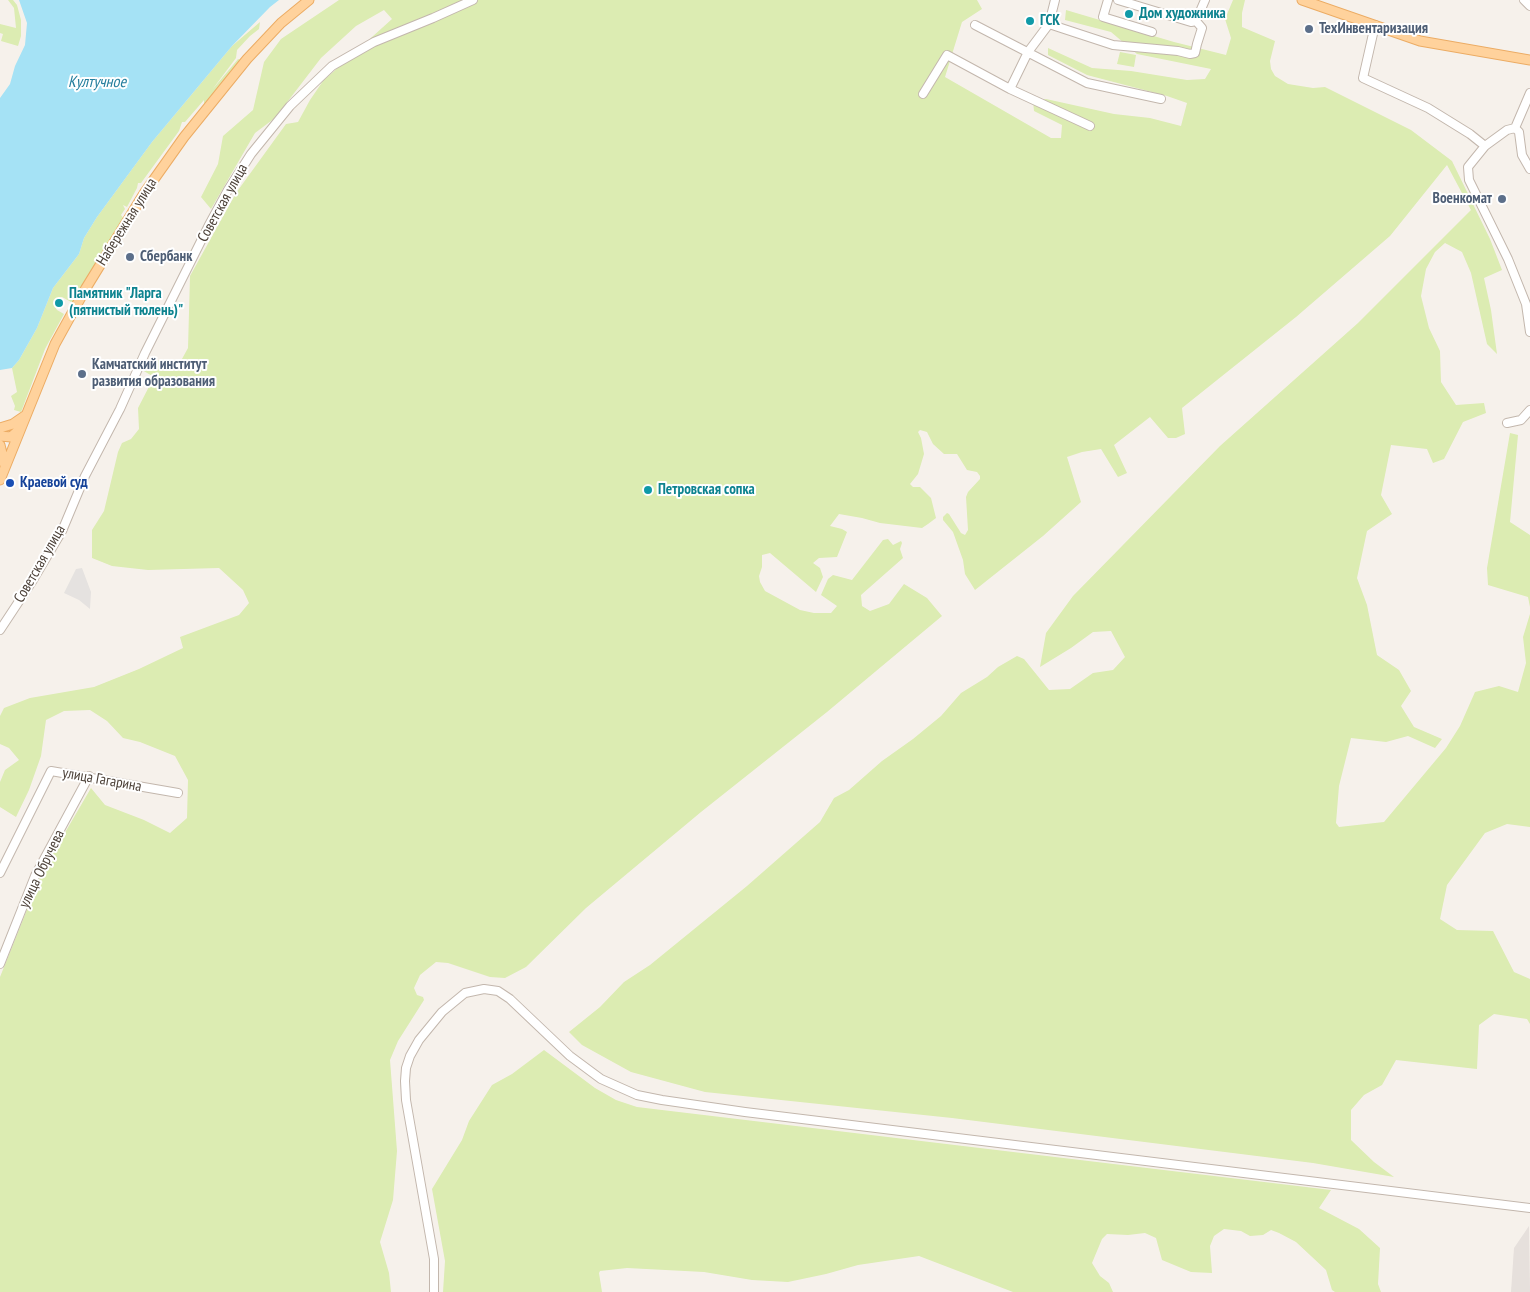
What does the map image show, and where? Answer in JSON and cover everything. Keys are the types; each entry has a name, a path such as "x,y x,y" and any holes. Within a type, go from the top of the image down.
{"main road":[{"name":"Набережная улица","path":"0,480 55,344 86,288 145,192 189,131 247,59 281,23 309,0"},
{"path":"1302,0 1420,40 1530,60"},
{"path":"0,428 13,424 26,415"},
{"path":"0,436 11,437 21,428"},
{"path":"0,445 5,466"}],"street":[{"name":"Советская улица","path":"0,630 34,580 62,531 84,476 120,409 145,353 209,225 251,154 290,106 332,66 374,42 473,0"},
{"path":"1010,89 1028,52 1049,24 1054,0"},
{"path":"1108,0 1103,17 1152,32"},
{"path":"1118,0 1191,22 1196,20 1205,0"},
{"path":"1524,0 1530,6"},
{"path":"1049,24 1113,45 1178,51 1190,54 1195,53 1202,28 1196,20"},
{"path":"975,25 1087,83 1161,98"},
{"path":"1375,25 1363,78 1428,108 1470,134 1485,146"},
{"path":"923,94 947,55 1010,89 1090,126"},
{"path":"1515,128 1530,93"},
{"path":"1515,128 1507,130 1485,146 1468,167 1469,180 1528,303 1530,332"},
{"path":"1515,128 1519,132 1522,156 1530,169"},
{"path":"1506,423 1521,420 1530,410"},
{"name":"улица Гагарина","path":"0,873 51,771 89,776 178,793"},
{"name":"улица Обручева","path":"0,964 35,876 89,776"},
{"path":"434,1292 434,1258 406,1100 406,1068 419,1040 442,1012 465,993 484,989 498,991 510,999 557,1044 593,1074 620,1088 645,1097 745,1112 1530,1208"}],"shaded area":[{"path":"82,568 91,592 90,609 79,600 64,593 76,569"},
{"path":"1529,1226 1530,1292 1511,1292 1514,1248"}],"green space":[{"path":"8,0 13,0 17,5 21,20 21,36 18,46 1,41 3,34 0,33 0,24 16,28 14,8"},
{"path":"339,0 977,0 982,9 962,22 945,77 1051,138 1061,138 1062,125 1034,111 1033,101 1046,99 1114,114 1150,118 1181,126 1187,103 1087,75 1048,55 1048,48 1092,68 1131,71 1187,80 1205,79 1211,69 1137,54 1111,32 1065,20 1066,10 1174,42 1226,55 1231,38 1225,19 1233,0 1245,0 1242,13 1242,27 1275,41 1270,61 1271,69 1275,76 1288,84 1313,88 1325,87 1411,130 1452,161 1490,239 1502,270 1484,278 1491,310 1497,354 1487,344 1471,273 1462,252 1445,243 1435,252 1426,269 1421,296 1429,328 1440,351 1441,382 1456,405 1484,403 1486,413 1463,422 1444,459 1433,463 1427,449 1391,445 1381,495 1392,514 1367,531 1357,578 1367,605 1377,655 1399,670 1411,691 1401,706 1414,727 1442,739 1435,748 1408,736 1386,742 1351,738 1339,786 1336,823 1339,827 1384,822 1446,748 1460,726 1475,692 1499,686 1518,692 1526,663 1523,637 1530,614 1530,827 1507,824 1485,833 1447,885 1440,919 1457,930 1493,931 1514,972 1530,979 1530,1024 1527,1019 1494,1014 1479,1025 1477,1069 1396,1060 1382,1085 1364,1095 1351,1110 1351,1140 1374,1162 1394,1177 1313,1163 952,1118 705,1092 631,1072 582,1045 569,1032 600,1007 624,982 650,965 747,886 820,822 834,798 849,790 882,761 913,739 941,716 961,693 987,677 998,667 1017,656 1024,659 1049,690 1070,689 1093,673 1113,670 1125,657 1111,631 1093,632 1040,667 1046,633 1073,596 1220,446 1358,323 1471,210 1447,165 1390,236 1296,317 1182,408 1185,434 1176,438 1168,438 1150,417 1114,445 1127,473 1118,477 1101,449 1067,457 1081,502 1043,536 975,590 965,574 963,560 953,532 943,520 943,517 947,513 949,514 961,533 965,535 968,530 966,497 980,479 980,476 977,472 967,470 957,454 944,454 933,444 927,432 920,430 918,432 924,454 918,474 910,484 913,487 920,487 931,498 936,518 922,528 880,523 839,514 830,526 847,532 837,557 819,558 813,563 820,568 823,577 816,592 770,553 762,555 762,567 759,576 765,591 800,610 814,613 831,613 837,606 821,595 828,579 833,575 852,580 883,540 888,539 893,545 901,541 900,549 903,558 861,595 862,606 870,611 889,604 904,584 927,598 942,616 586,908 526,967 505,978 490,977 448,963 436,962 420,975 414,988 417,995 423,997 424,1000 398,1041 390,1060 397,1151 393,1200 380,1242 389,1273 391,1292 0,1292 0,977 42,872 91,788 105,805 144,820 170,833 187,818 188,780 175,756 140,742 123,738 107,721 90,710 64,711 46,720 41,756 29,790 16,817 0,807 0,782 5,770 19,760 9,748 0,744 0,716 4,708 30,698 94,687 139,669 183,648 180,637 239,615 249,603 243,590 219,568 148,570 112,566 92,558 92,530 104,511 118,452 122,443 131,439 139,429 138,408 154,377 142,370 147,361 161,360 177,368 188,348 190,276 236,193 286,124 298,122 323,81 392,19 384,10 356,26 321,58 275,118 255,133 211,209 201,197 218,164 223,136 253,110 264,62 281,39"},
{"path":"260,22 259,29 237,50 236,58 212,90 238,59 241,60 204,104 204,100 185,122 182,122 179,131 141,183 138,183 127,207 123,205 125,209 121,215 124,219 73,303 62,297 57,299 54,305 57,310 64,314 45,349 21,412 14,410 15,406 11,396 17,392 12,368 19,360 37,328 53,288 79,254 84,238 97,217 152,142 232,46"},
{"path":"1120,52 1136,55 1134,67 1117,64"},
{"path":"1510,433 1518,435 1510,522 1530,535 1530,607 1528,597 1488,585 1487,568"},
{"path":"544,1050 595,1088 616,1100 637,1107 1331,1190 1319,1208 1359,1229 1380,1248 1378,1284 1381,1292 1335,1292 1332,1290 1326,1270 1296,1242 1271,1230 1263,1235 1250,1236 1241,1231 1224,1229 1214,1236 1210,1246 1212,1273 1191,1272 1162,1260 1156,1238 1145,1233 1128,1235 1107,1234 1102,1239 1092,1263 1100,1276 1109,1283 1113,1292 1013,1292 919,1256 858,1265 788,1282 752,1280 704,1272 627,1268 600,1271 602,1292 443,1292 445,1261 432,1189 462,1140 469,1121 492,1085 512,1074"}],"water":[{"name":"Култучное","path":"19,0 279,0 232,46 152,142 97,217 84,238 79,254 53,288 37,328 19,360 12,368 0,370 0,98 10,84 15,66 25,45 27,23"}],"place":[{"name":"Дом художника","path":"1129,14"},
{"name":"ГСК","path":"1030,21"},
{"name":"ТехИнвентаризация","path":"1309,29"},
{"name":"Военкомат","path":"1502,199"},
{"name":"Сбербанк","path":"130,257"},
{"name":"Памятник \"Ларга (пятнистый тюлень)\"","path":"59,303"},
{"name":"Камчатский институт развития образования","path":"82,374"},
{"name":"Краевой суд","path":"10,483"},
{"name":"Петровская сопка","path":"648,490"}]}
